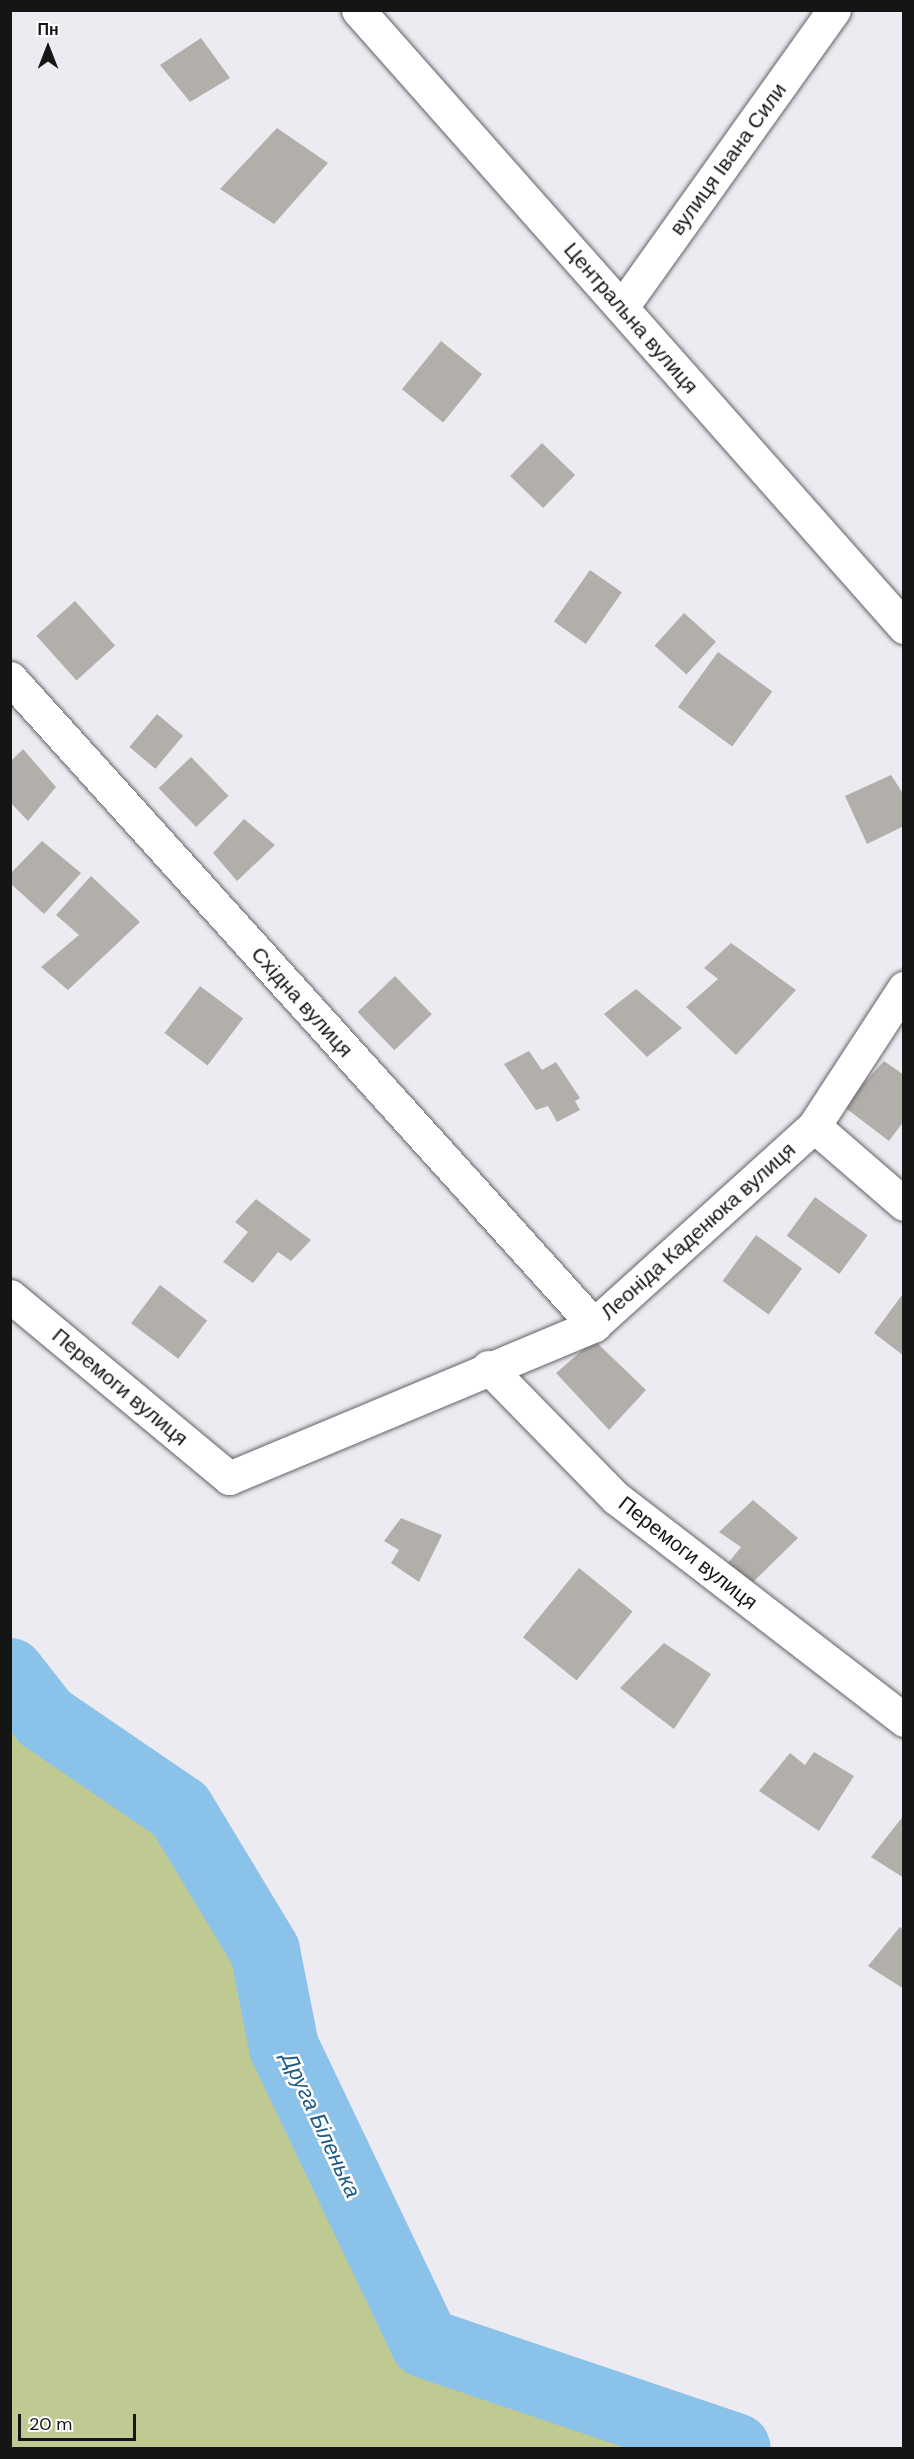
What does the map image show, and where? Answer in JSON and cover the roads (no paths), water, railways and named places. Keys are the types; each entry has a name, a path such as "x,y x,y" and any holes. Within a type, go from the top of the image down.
{"street":[{"name":"Центральна вулиця","path":"358,10 903,627"},
{"name":"вулиця Івана Сили","path":"622,307 834,10"},
{"name":"Східна вулиця","path":"10,678 594,1325"},
{"name":"Леоніда Каденюка вулиця","path":"229,1479 488,1367 594,1325 814,1126 903,988"},
{"path":"814,1126 903,1204"},
{"name":"Перемоги вулиця","path":"10,1296 229,1479"},
{"name":"Перемоги вулиця","path":"488,1367 616,1498 903,1720"}],"waterway":[{"name":"Друга Біленька","path":"10,1673 45,1718 180,1810 265,1951 284,2047 425,2343 736,2448"}]}
